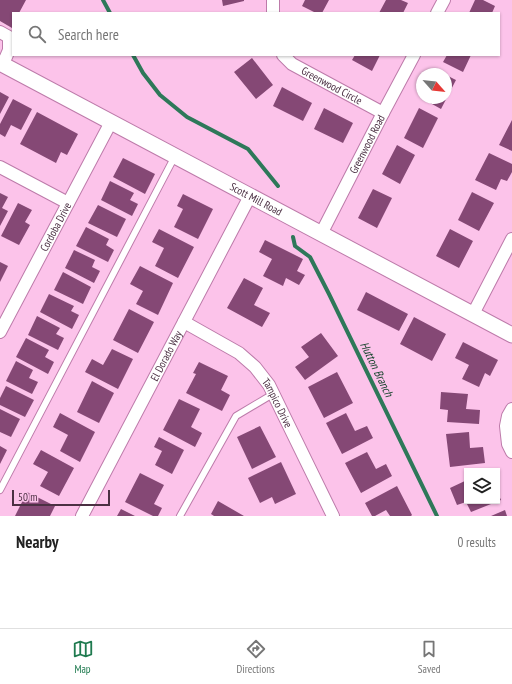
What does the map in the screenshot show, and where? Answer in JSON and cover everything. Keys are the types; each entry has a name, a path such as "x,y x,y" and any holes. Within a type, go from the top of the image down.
{"street":[{"path":"273,0 273,12"},
{"path":"438,12 444,0"},
{"path":"0,32 10,37 9,50 1,64"},
{"name":"Greenwood Circle","path":"284,56 292,64 383,113"},
{"name":"Greenwood Road","path":"321,234 413,56"},
{"name":"Scott Mill Road","path":"1,64 512,335"},
{"name":"Cordoba Drive","path":"0,332 111,122"},
{"path":"0,168 68,203"},
{"name":"El Dorado Way","path":"82,516 250,196"},
{"path":"473,314 512,239"},
{"name":"Tampico Drive","path":"184,322 239,353 255,368 269,385 329,514"},
{"path":"512,409 508,416 506,426 508,444 512,452"}],"lane":[{"path":"0,490 175,156"},
{"path":"180,516 236,416 273,394"}],"building":[{"path":"0,0 26,0 20,12 12,12 12,28 0,21"},
{"path":"222,0 244,0 244,1 223,6"},
{"path":"305,0 329,0 323,12 314,12 302,6"},
{"path":"386,0 401,0 408,3 404,12 380,12"},
{"path":"475,0 483,0 495,6 492,12 469,12"},
{"path":"354,56 380,56 372,71 352,60"},
{"path":"446,56 471,56 463,72 443,62"},
{"path":"252,58 273,85 256,99 234,72"},
{"path":"452,78 456,80 452,88"},
{"path":"282,87 312,103 303,121 273,106"},
{"path":"0,92 9,97 0,114"},
{"path":"13,99 32,109 21,130 11,125 5,137 0,134 0,124"},
{"path":"432,104 444,104 441,109"},
{"path":"324,108 353,123 343,143 314,129"},
{"path":"419,108 438,118 423,148 404,138"},
{"path":"37,112 78,134 67,155 61,152 56,163 20,144"},
{"path":"512,120 512,151 499,145"},
{"path":"397,145 415,155 400,184 382,174"},
{"path":"489,153 512,164 512,172 507,181 501,179 496,190 475,180"},
{"path":"123,158 155,174 145,194 113,177"},
{"path":"110,181 134,193 130,200 138,204 132,216 101,200"},
{"path":"373,189 392,198 377,228 358,218"},
{"path":"472,192 494,203 479,231 458,220"},
{"path":"0,193 8,197 2,208 8,211 0,226"},
{"path":"183,194 213,209 198,239 174,227 183,209 177,206"},
{"path":"18,203 32,210 25,222 30,225 19,245 1,236"},
{"path":"98,205 126,219 117,237 88,223"},
{"path":"86,227 109,239 106,245 114,250 108,262 76,246"},
{"path":"159,229 194,247 178,278 155,266 164,248 152,242"},
{"path":"450,229 473,241 459,268 436,256"},
{"path":"265,240 303,259 297,271 305,275 299,285 286,278 283,286 263,276 272,259 259,252"},
{"path":"74,250 95,260 92,267 100,271 94,283 65,268"},
{"path":"0,262 8,266 0,282"},
{"path":"140,266 173,283 158,315 136,304 143,291 130,284"},
{"path":"63,272 91,287 83,304 54,290"},
{"path":"244,278 263,288 254,305 270,313 262,327 227,308"},
{"path":"366,292 408,314 399,331 357,310"},
{"path":"49,294 74,306 71,311 79,315 72,329 40,312"},
{"path":"129,309 154,322 138,353 113,340"},
{"path":"37,316 60,328 56,334 64,338 58,350 28,335"},
{"path":"414,317 446,334 432,361 400,344"},
{"path":"321,333 338,356 305,380 295,367 309,357 301,347"},
{"path":"26,338 49,350 45,357 54,362 48,374 16,357"},
{"path":"463,342 498,360 490,376 485,373 479,387 462,379 469,365 455,358"},
{"path":"112,349 133,359 118,389 85,372 92,359 103,365"},
{"path":"16,361 33,370 29,378 38,382 32,394 6,381"},
{"path":"199,362 228,376 221,390 230,395 222,411 186,393 196,374 193,373"},
{"path":"337,372 353,403 324,418 308,387"},
{"path":"92,381 114,393 99,423 77,412"},
{"path":"6,386 34,400 25,417 0,405 0,398"},
{"path":"441,392 468,394 466,409 480,410 479,424 447,422 448,410 440,409"},
{"path":"179,399 200,409 191,427 202,433 195,447 163,430"},
{"path":"0,409 20,419 11,437 0,432"},
{"path":"60,413 95,432 80,462 60,451 68,435 53,427"},
{"path":"346,413 355,431 367,426 373,438 342,454 326,423"},
{"path":"260,426 276,457 252,469 237,437"},
{"path":"469,432 470,448 483,447 485,463 450,467 446,434"},
{"path":"159,437 184,450 172,474 155,465 162,451 154,447"},
{"path":"0,446 7,450 0,464"},
{"path":"41,450 74,468 59,496 40,486 48,472 33,464"},
{"path":"367,452 376,469 386,464 392,476 361,493 345,463"},
{"path":"281,462 296,494 275,504 272,497 260,503 248,478"},
{"path":"140,473 164,485 154,504 162,508 158,516 153,516 125,502"},
{"path":"464,481 464,503 457,505 450,488"},
{"path":"397,486 412,515 390,516 386,510 372,516 365,503"},
{"path":"27,492 55,506 50,516 15,516"},
{"path":"218,501 244,516 214,516 211,514"},
{"path":"467,504 491,504 471,512"},
{"path":"121,509 135,516 117,516"},
{"path":"505,510 507,516 491,516"}],"waterway":[{"name":"Hutton Branch","path":"103,0 109,12"},
{"name":"Hutton Branch","path":"134,56 143,73 160,95 187,117 248,149 278,186"},
{"name":"Hutton Branch","path":"293,237 295,246 310,257 437,516"}]}
